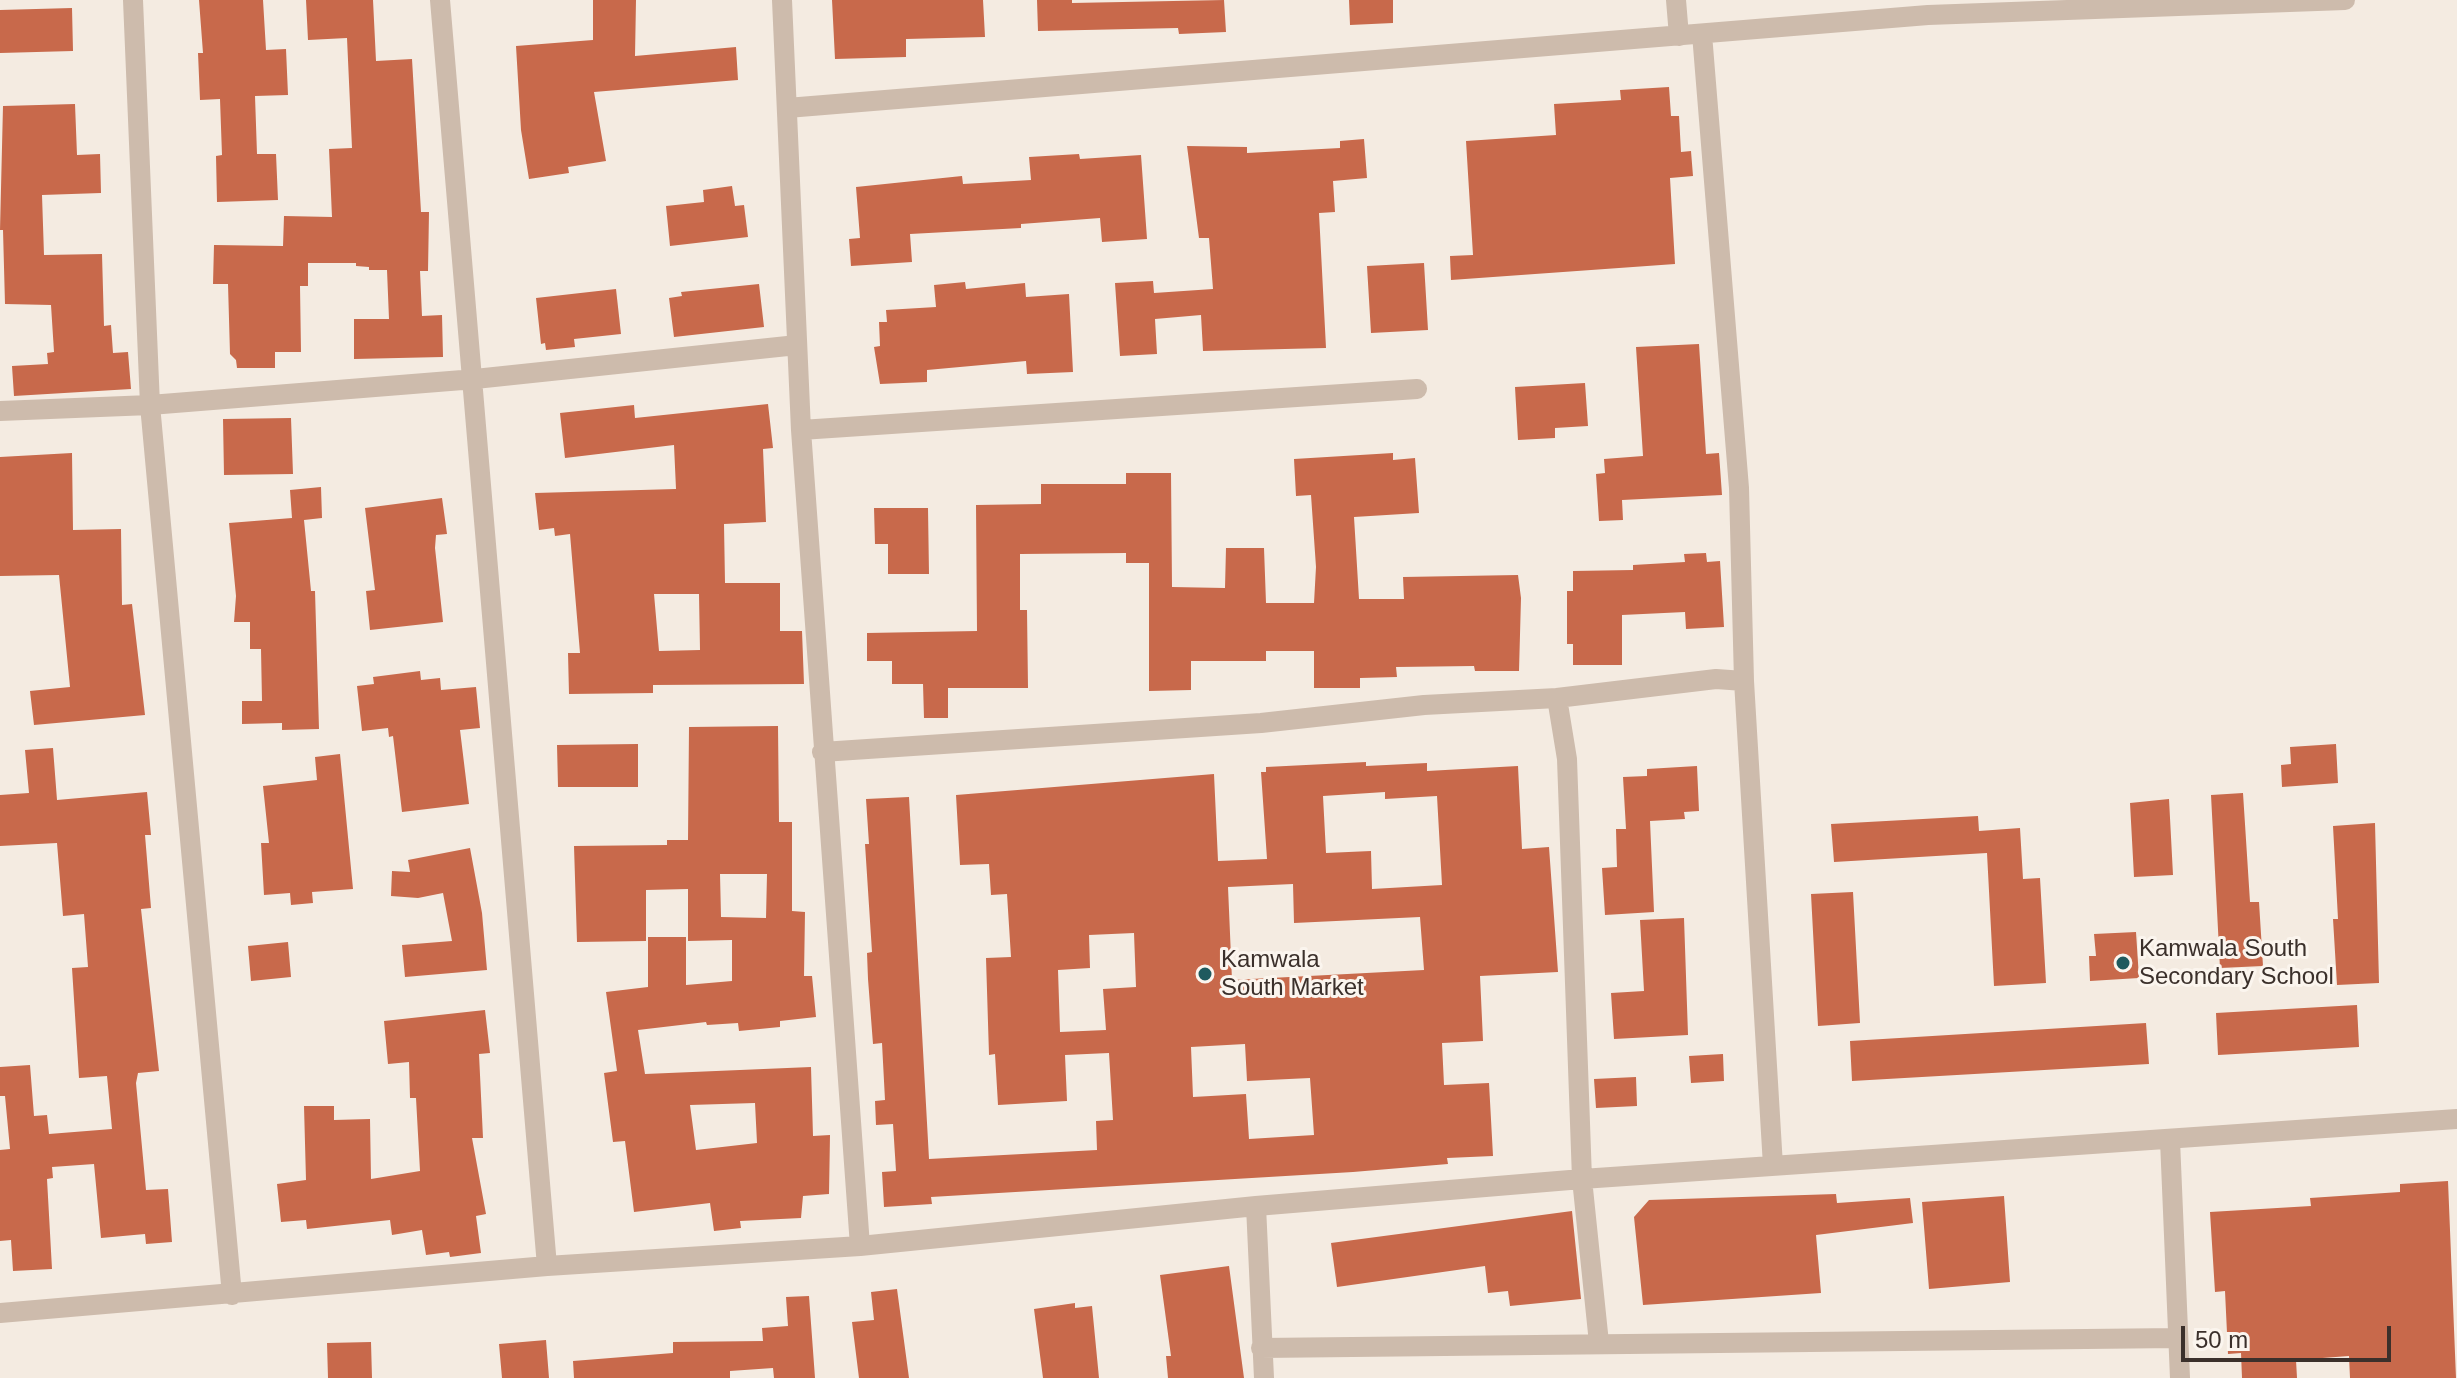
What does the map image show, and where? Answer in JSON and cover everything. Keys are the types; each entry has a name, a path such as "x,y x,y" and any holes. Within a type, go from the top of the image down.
{"street":[{"path":"133,0 150,405 232,1295"},
{"path":"440,0 475,379 547,1266"},
{"path":"782,0 801,430 860,1246"},
{"path":"1676,0 1679,36"},
{"path":"787,108 1928,15 2345,0"},
{"path":"1702,34 1739,488 1744,681 1773,1166"},
{"path":"0,411 150,405 475,379 797,345"},
{"path":"801,430 1417,389"},
{"path":"822,752 1261,723 1424,705 1557,698 1716,679 1744,681"},
{"path":"1557,698 1567,759 1582,1179 1599,1343"},
{"path":"0,1313 547,1266 860,1246 1256,1206 1582,1179 2457,1119"},
{"path":"2170,1140 2180,1378"},
{"path":"1256,1206 1264,1378"},
{"path":"1261,1348 2177,1338"}],"building":[{"path":"199,0 263,0 266,50 286,49 288,95 255,96 257,154 276,154 278,200 217,202 216,156 222,155 220,99 200,100 198,53 203,53"},
{"path":"306,0 373,0 376,61 412,59 421,212 429,212 428,271 420,271 422,316 442,315 443,357 354,359 354,319 389,319 387,270 369,270 369,267 356,266 356,263 308,263 308,286 300,286 301,352 275,352 275,368 237,368 236,360 230,354 228,284 213,284 214,245 283,246 284,216 332,217 329,149 352,148 347,38 308,40"},
{"path":"593,0 636,0 635,56 736,47 738,80 594,92 606,161 568,167 569,173 529,179 521,130 516,46 593,40"},
{"path":"832,0 983,0 985,37 906,39 906,57 835,59"},
{"path":"1037,0 1072,0 1072,3 1224,0 1226,32 1179,34 1178,28 1038,31"},
{"path":"1349,0 1393,0 1393,23 1350,25"},
{"path":"72,8 73,51 0,53 0,10"},
{"path":"1669,87 1671,116 1679,116 1681,152 1691,151 1693,176 1670,178 1675,264 1451,280 1450,256 1473,255 1466,141 1556,135 1554,104 1621,100 1620,90"},
{"path":"75,104 77,155 100,154 101,193 42,195 44,255 102,254 104,326 111,325 113,353 128,352 131,389 14,396 12,366 48,364 47,353 54,352 51,305 5,304 3,230 0,230 3,106"},
{"path":"1364,139 1367,178 1333,181 1335,212 1319,213 1326,348 1203,351 1201,315 1155,319 1157,354 1120,356 1115,283 1153,281 1154,293 1213,289 1209,238 1199,238 1187,146 1247,147 1247,153 1340,148 1340,141"},
{"path":"1079,154 1080,159 1141,155 1147,239 1102,242 1100,218 1021,224 1021,228 910,234 912,262 851,266 849,239 860,238 856,187 962,176 963,184 1031,180 1029,157"},
{"path":"732,186 735,206 744,205 748,237 670,246 666,206 704,202 703,190"},
{"path":"1424,263 1428,330 1371,333 1367,266"},
{"path":"965,282 966,289 1025,283 1026,297 1069,294 1073,372 1027,374 1026,361 927,370 927,382 880,384 874,347 880,346 879,322 887,322 886,310 936,307 934,285"},
{"path":"759,284 764,327 674,337 669,298 682,296 681,292"},
{"path":"616,289 621,334 574,339 575,347 546,350 545,343 541,344 536,298"},
{"path":"1699,344 1706,454 1719,453 1722,495 1622,500 1623,520 1599,521 1596,474 1605,473 1604,459 1643,456 1636,347"},
{"path":"1585,383 1588,426 1555,428 1555,438 1518,440 1515,387"},
{"path":"768,404 773,448 763,449 766,522 724,524 725,583 780,583 780,631 802,631 804,684 653,685 653,693 569,694 568,653 580,653 570,534 555,536 554,528 539,530 535,493 676,489 674,445 565,458 560,413 634,405 635,418","holes":["654,594 699,594 700,650 659,651"]},
{"path":"291,418 293,474 224,475 223,419"},
{"path":"72,453 73,530 121,529 122,605 132,604 145,715 34,725 30,691 70,687 59,575 0,576 0,457"},
{"path":"1393,453 1393,460 1415,458 1419,513 1354,517 1359,599 1404,599 1403,577 1518,575 1521,598 1519,671 1475,671 1474,666 1396,667 1397,677 1360,678 1360,688 1314,688 1314,651 1266,651 1266,661 1191,661 1191,690 1149,691 1149,563 1126,563 1126,553 1020,554 1020,610 1027,610 1028,688 948,688 948,718 924,718 923,684 892,684 892,661 867,661 867,633 977,631 976,505 1041,504 1041,484 1126,484 1126,473 1171,473 1172,587 1225,588 1226,548 1264,548 1266,603 1314,603 1316,567 1311,495 1296,496 1294,459"},
{"path":"321,487 322,518 304,520 311,591 315,591 319,729 282,730 282,723 242,724 242,701 262,701 261,649 250,649 250,622 234,622 236,596 229,523 292,518 290,490"},
{"path":"442,498 447,534 436,535 435,548 443,622 370,630 366,591 375,590 365,508"},
{"path":"874,508 928,508 929,574 888,574 888,544 875,544"},
{"path":"1706,553 1707,562 1720,561 1724,627 1686,629 1685,612 1622,615 1622,665 1573,665 1573,644 1567,644 1567,591 1573,591 1573,571 1633,570 1633,565 1685,562 1684,554"},
{"path":"420,671 421,680 440,678 441,690 476,687 480,728 460,730 469,804 402,812 393,736 389,737 388,728 362,731 357,686 374,684 373,677"},
{"path":"778,726 779,822 792,822 792,911 805,912 804,976 812,976 816,1017 780,1021 780,1027 739,1031 738,1023 707,1025 706,1022 638,1030 645,1074 811,1067 813,1136 830,1135 829,1194 803,1196 801,1218 740,1221 741,1228 714,1231 710,1203 634,1212 625,1141 613,1142 604,1073 617,1071 606,992 648,987 648,937 686,937 686,985 732,981 732,940 688,941 688,889 646,890 646,941 577,942 574,846 667,845 667,840 688,840 689,727","holes":["720,874 767,874 766,918 721,917","755,1103 757,1143 696,1150 690,1105"]},
{"path":"638,744 638,787 558,787 557,745"},
{"path":"2336,744 2338,783 2282,787 2281,765 2291,764 2290,747"},
{"path":"53,748 57,800 147,792 151,835 145,835 151,908 141,909 159,1071 138,1073 136,1083 146,1190 168,1189 172,1242 146,1244 145,1234 101,1238 94,1164 52,1167 53,1178 47,1179 52,1269 13,1271 11,1240 0,1241 0,1150 10,1149 5,1096 0,1096 0,1067 30,1065 34,1116 47,1115 49,1134 112,1129 107,1076 79,1078 72,968 88,967 84,914 63,916 57,843 0,846 0,795 29,793 25,750"},
{"path":"340,754 353,889 312,892 313,903 291,905 290,893 264,895 261,843 269,843 263,786 317,780 315,757"},
{"name":"Kamwala South Market","path":"1366,762 1366,766 1427,763 1427,771 1518,766 1522,849 1549,847 1558,972 1480,976 1483,1041 1442,1043 1444,1085 1489,1083 1493,1156 1447,1158 1448,1164 1353,1172 931,1197 932,1204 884,1207 882,1172 896,1171 893,1124 876,1125 875,1101 885,1100 882,1043 873,1044 868,979 867,953 872,952 865,844 869,844 866,799 909,797 929,1159 1097,1150 1096,1121 1113,1120 1109,1053 1065,1055 1067,1101 998,1105 995,1054 989,1055 986,958 1011,957 1007,894 991,895 989,864 960,865 956,795 1214,774 1218,861 1267,859 1261,772 1266,772 1266,767","holes":["1385,792 1385,799 1437,796 1442,885 1372,889 1371,851 1326,853 1323,796","1293,884 1294,923 1420,917 1424,970 1232,980 1228,887","1134,933 1136,987 1103,989 1106,1030 1060,1032 1058,970 1090,968 1089,935","1245,1044 1247,1081 1310,1078 1314,1135 1249,1139 1246,1094 1193,1097 1191,1047"]},
{"path":"1697,766 1699,811 1684,812 1685,819 1650,821 1654,912 1605,915 1602,868 1617,867 1616,829 1626,829 1623,777 1647,776 1647,769"},
{"path":"2243,793 2250,902 2259,902 2263,966 2220,968 2211,795"},
{"path":"2169,799 2173,875 2134,877 2130,803"},
{"path":"1978,816 1979,831 2020,828 2023,879 2040,878 2046,983 1994,986 1987,853 1834,862 1831,824"},
{"path":"2375,823 2379,983 2337,985 2333,919 2338,919 2333,826"},
{"path":"470,848 482,913 487,970 405,977 402,945 452,941 443,893 418,898 391,896 392,871 410,872 408,860"},
{"path":"1853,892 1860,1023 1818,1026 1811,894"},
{"path":"1684,918 1688,1035 1614,1039 1611,993 1644,991 1640,920"},
{"path":"2136,932 2139,978 2090,981 2089,956 2096,956 2094,934"},
{"path":"288,942 291,977 251,981 248,946"},
{"path":"2357,1005 2359,1047 2218,1055 2216,1013"},
{"path":"485,1010 490,1053 479,1054 483,1138 472,1138 486,1214 476,1216 481,1253 450,1257 449,1252 426,1255 422,1230 392,1235 390,1220 307,1229 306,1220 281,1222 277,1184 306,1180 304,1106 334,1106 334,1120 370,1119 371,1179 420,1171 416,1098 410,1098 409,1062 388,1064 384,1021"},
{"path":"2146,1023 2149,1064 1852,1081 1850,1041"},
{"path":"1723,1054 1724,1081 1691,1083 1689,1056"},
{"path":"1636,1077 1637,1106 1596,1108 1594,1079"},
{"path":"2448,1181 2456,1378 2350,1378 2349,1356 2296,1360 2297,1378 2242,1378 2241,1353 2228,1354 2225,1291 2215,1292 2210,1212 2311,1206 2310,1198 2400,1192 2400,1184"},
{"path":"1836,1194 1837,1203 1910,1198 1913,1223 1816,1235 1821,1293 1643,1305 1634,1217 1649,1200"},
{"path":"2004,1196 2010,1282 1929,1289 1922,1202"},
{"path":"1572,1211 1581,1299 1510,1306 1508,1291 1488,1293 1485,1266 1337,1287 1331,1243"},
{"path":"1229,1266 1244,1378 1168,1378 1166,1356 1171,1356 1160,1275"},
{"path":"897,1289 909,1378 859,1378 852,1322 874,1320 871,1292"},
{"path":"809,1296 815,1378 774,1378 773,1368 730,1371 730,1378 574,1378 573,1361 673,1353 673,1342 763,1341 762,1328 788,1326 786,1297"},
{"path":"1075,1303 1075,1308 1092,1306 1099,1378 1043,1378 1034,1309"},
{"path":"546,1340 549,1378 502,1378 499,1344"},
{"path":"371,1342 372,1378 328,1378 327,1343"}],"place":[{"name":"Kamwala South Secondary School","path":"2123,963"},
{"name":"Kamwala South Market","path":"1205,974"}]}
